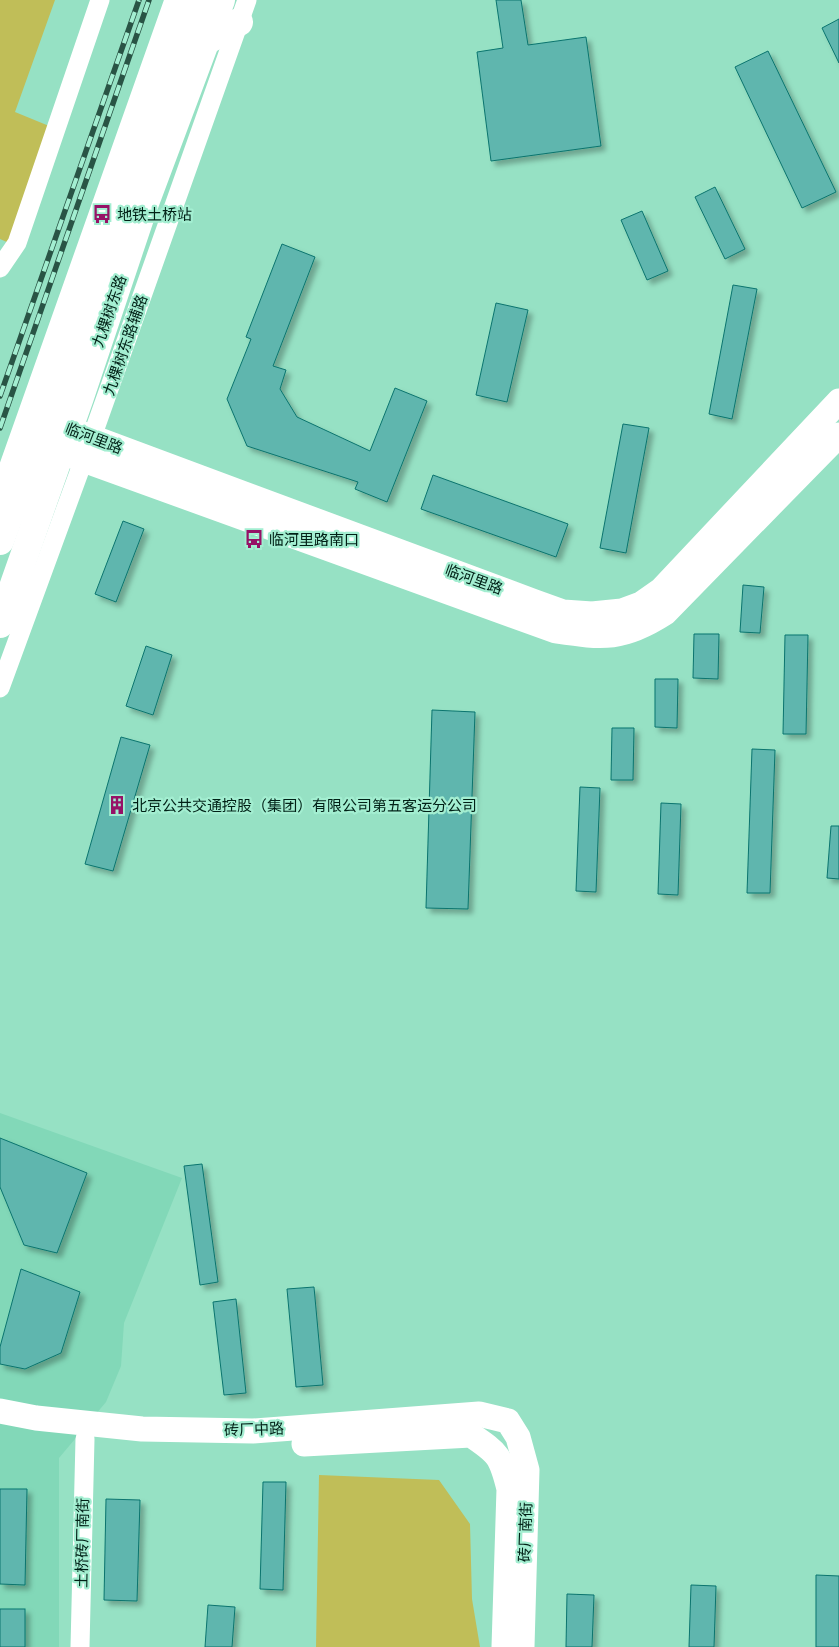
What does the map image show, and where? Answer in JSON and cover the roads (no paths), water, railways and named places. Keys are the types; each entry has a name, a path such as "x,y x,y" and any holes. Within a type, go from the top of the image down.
{"highway":[{"name":"九棵树东路","path":"0,541 64,440 118,218 194,0"},
{"name":"九棵树东路","path":"0,624 145,203 221,0"},
{"path":"206,42 243,11"}],"main road":[{"name":"临河里路","path":"64,440 563,612 592,614 622,611 641,604 661,590 839,401"},
{"name":"临河里路","path":"64,440 556,631 590,636 624,634 644,626 665,613 839,435"},
{"name":"砖厂中路","path":"0,1411 36,1418 142,1429 253,1431 479,1414 508,1421"},
{"name":"砖厂南街","path":"508,1421 518,1437 527,1470 522,1647"},
{"name":"砖厂中路","path":"0,1426 85,1440 234,1447 471,1435 494,1450"},
{"name":"砖厂南街","path":"494,1450 504,1467 509,1489 504,1647"}],"street":[{"path":"0,268 17,243 100,0"},
{"path":"0,491 174,0"},
{"name":"九棵树东路辅路","path":"0,688 64,440 243,11"},
{"name":"土桥砖厂南街","path":"80,1647 85,1440"}],"railway":[{"path":"0,396 139,0"},
{"path":"0,428 149,0"}],"place":[{"name":"地铁土桥站","path":"102,214"},
{"name":"临河里路南口","path":"254,539"},
{"name":"北京公共交通控股（集团）有限公司第五客运分公司","path":"117,805"}]}
